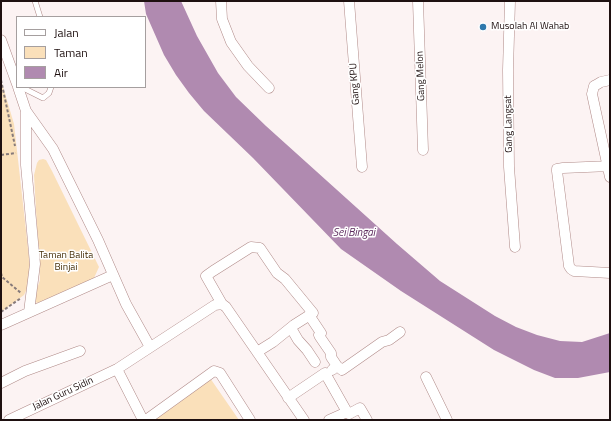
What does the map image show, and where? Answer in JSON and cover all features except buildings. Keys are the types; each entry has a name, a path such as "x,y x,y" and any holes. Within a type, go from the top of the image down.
{"street":[{"path":"221,1 222,19 231,42 248,66 269,88"},
{"name":"Gang KPU","path":"349,1 362,167"},
{"name":"Gang Melon","path":"418,1 424,150"},
{"name":"Gang Langsat","path":"510,1 508,70 509,167 515,247"},
{"path":"1,40 16,81"},
{"path":"610,80 601,82 594,86 592,94 609,166 610,177"},
{"path":"19,88 26,111 26,165 36,264 29,312"},
{"path":"26,111 53,149 98,240 126,304 150,347"},
{"path":"609,166 563,168 557,169 557,171 569,266 574,270 610,273"},
{"path":"257,352 313,312 285,279 278,273 260,248 251,247 206,276 222,304 226,307 288,398 304,420"},
{"path":"1,325 113,275"},
{"name":"Jalan Guru Sidin","path":"9,420 117,368 215,305 222,304"},
{"path":"309,315 321,333 319,335 331,353 331,357 337,366 342,370 400,332"},
{"path":"290,328 316,362"},
{"path":"1,383 80,351"},
{"path":"288,398 337,366"},
{"path":"117,368 145,420 214,371 220,373 250,420"},
{"path":"325,374 347,412"},
{"path":"426,377 448,420"},
{"path":"329,420 347,412 349,414 360,408 367,420"}],"lane":[{"path":"35,1 40,16"},
{"path":"21,88 43,98 49,93 51,88"}],"path":[{"path":"1,80 16,153 1,155"},
{"path":"1,273 2,277 24,295 1,312"}],"green space":[{"path":"1,80 14,124 30,266 28,287 24,295 1,312"},
{"name":"Taman Balita Binjai","path":"39,160 46,160 52,171 99,267 94,278 88,283 40,303 32,302 40,280 34,175 37,163"},
{"path":"210,378 239,420 153,420"}],"water":[{"name":"Sei Bingai","path":"144,1 181,1 197,36 218,73 236,97 266,126 440,281 495,316 516,327 537,335 560,341 582,342 610,333 610,372 578,378 555,378 534,370 494,350 401,291 341,249 253,158 204,111 189,93 164,55 146,14"}],"place":[{"name":"Musolah Al Wahab","path":"483,27"}]}
